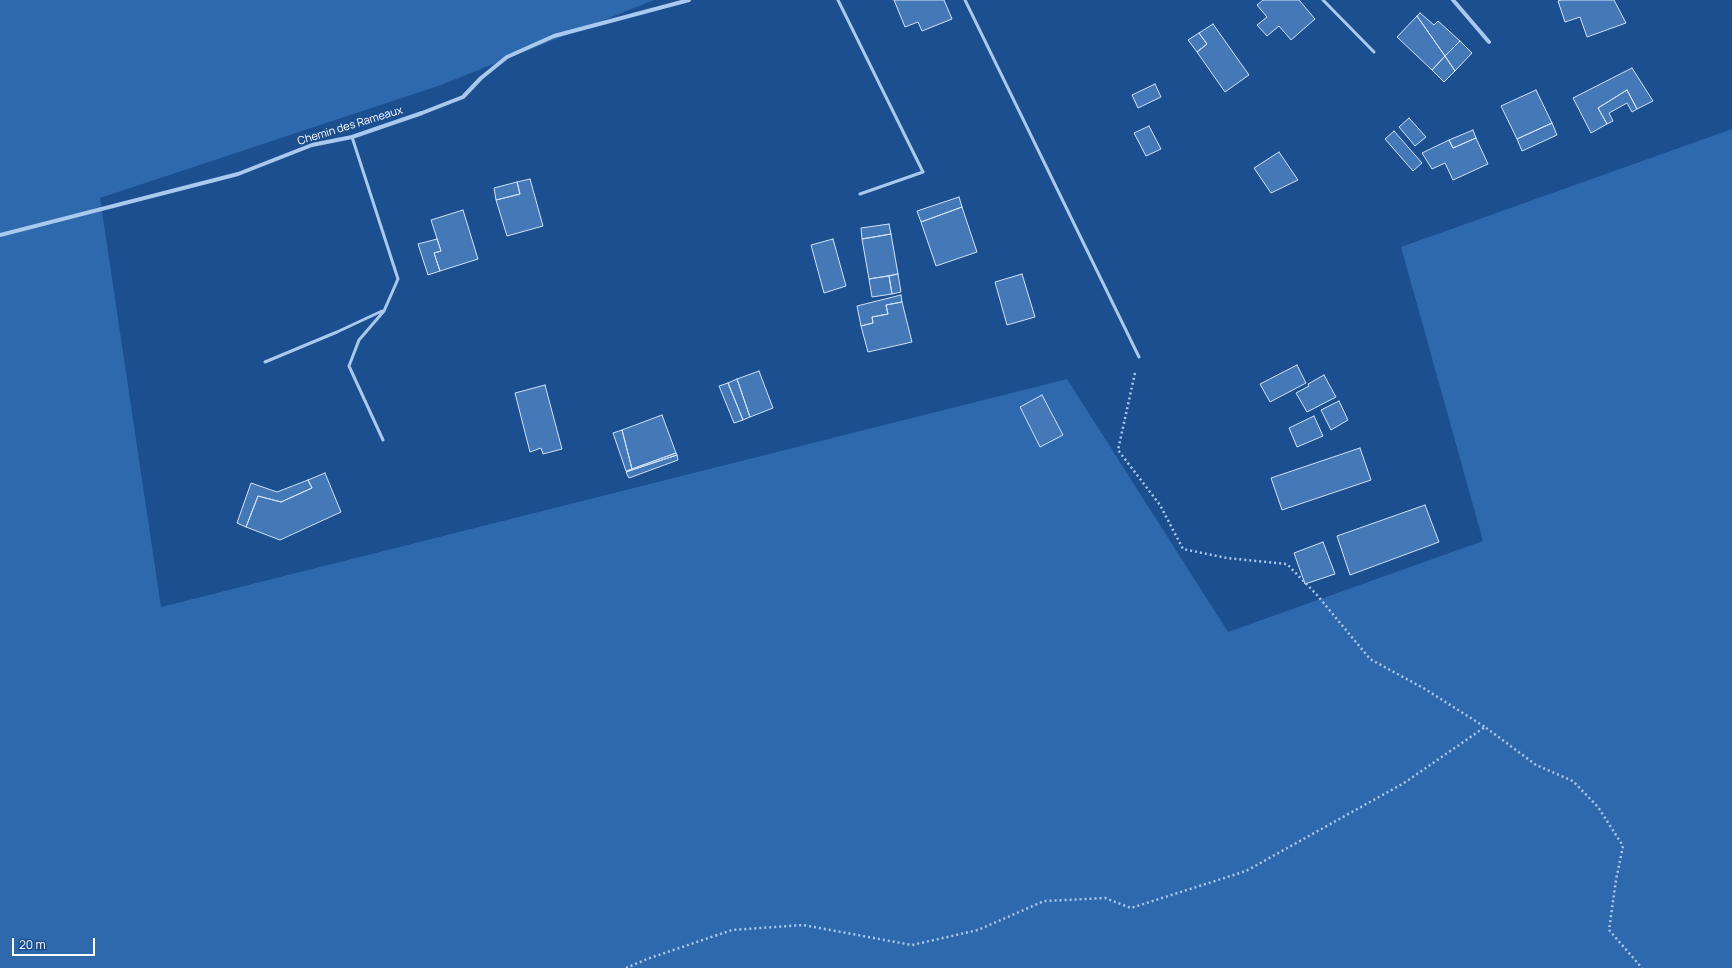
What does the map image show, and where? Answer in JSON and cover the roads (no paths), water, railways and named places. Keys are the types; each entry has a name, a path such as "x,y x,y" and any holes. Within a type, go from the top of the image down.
{"street":[{"name":"Chemin des Rameaux","path":"0,235 238,174 312,146 352,137 463,97 481,78 507,57 554,36 689,0"},
{"path":"1453,0 1489,42"}],"lane":[{"path":"838,0 923,172 860,194"},
{"path":"966,0 1139,357"},
{"path":"1323,0 1374,52"},
{"path":"352,137 398,279 384,311 359,340 349,366 383,440"},
{"path":"265,362 384,311"}]}
